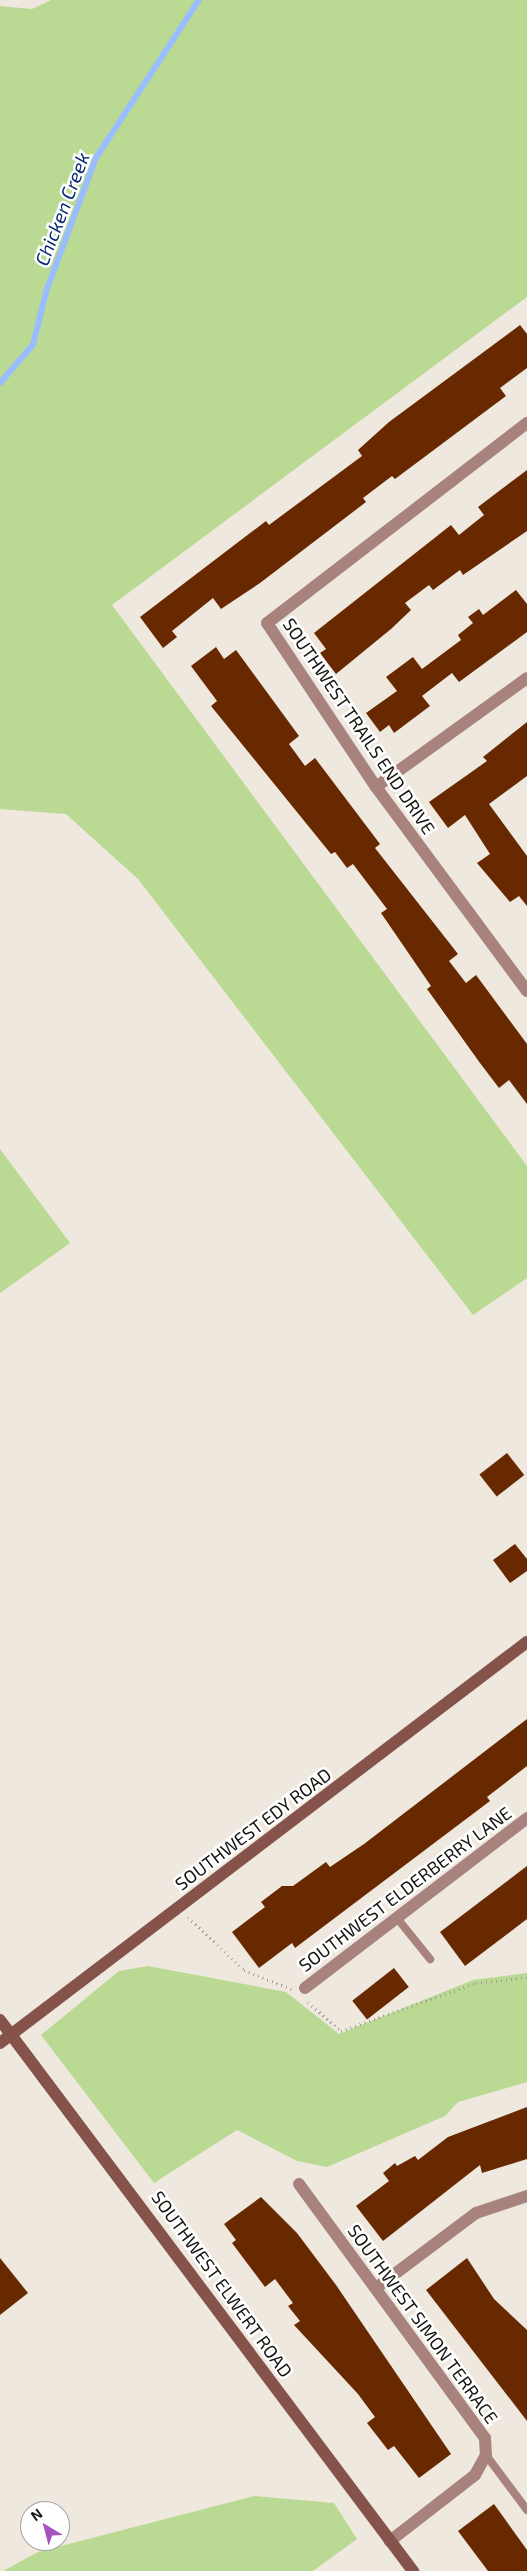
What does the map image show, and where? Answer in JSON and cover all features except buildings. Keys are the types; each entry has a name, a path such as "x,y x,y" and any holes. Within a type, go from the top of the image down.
{"main road":[{"name":"SOUTHWEST EDY ROAD","path":"0,2043 527,1642"},
{"name":"SOUTHWEST ELWERT ROAD","path":"0,2020 413,2571"}],"street":[{"name":"SOUTHWEST TRAILS END DRIVE","path":"527,423 267,623 376,787 527,991"},
{"path":"376,787 527,678"},
{"name":"SOUTHWEST ELDERBERRY LANE","path":"302,1994 527,1818"},
{"name":"SOUTHWEST SIMON TERRACE","path":"298,2184 478,2422 486,2455"},
{"path":"376,2288 476,2213 527,2196"},
{"path":"390,2541 473,2478 486,2455"}],"lane":[{"path":"397,1918 430,1959"},
{"path":"486,2455 527,2510"}],"path":[{"path":"180,1907 208,1941 244,1970 302,1994 342,2030 476,1983 527,1977"}],"green space":[{"path":"51,0 527,0 527,297 112,605 527,1166 527,1278 473,1315 138,879 66,814 0,809 0,6 32,9"},
{"path":"0,1149 70,1243 0,1293"},
{"path":"148,1966 286,1992 339,2034 473,1980 527,1973 527,2082 458,2102 445,2116 327,2167 297,2161 237,2130 154,2183 41,2035 119,1971"},
{"path":"254,2496 334,2503 357,2539 313,2571 3,2571 38,2552 70,2551 70,2544"}],"waterway":[{"name":"Chicken Creek","path":"0,383 33,345 47,289 96,158 199,0"}]}
